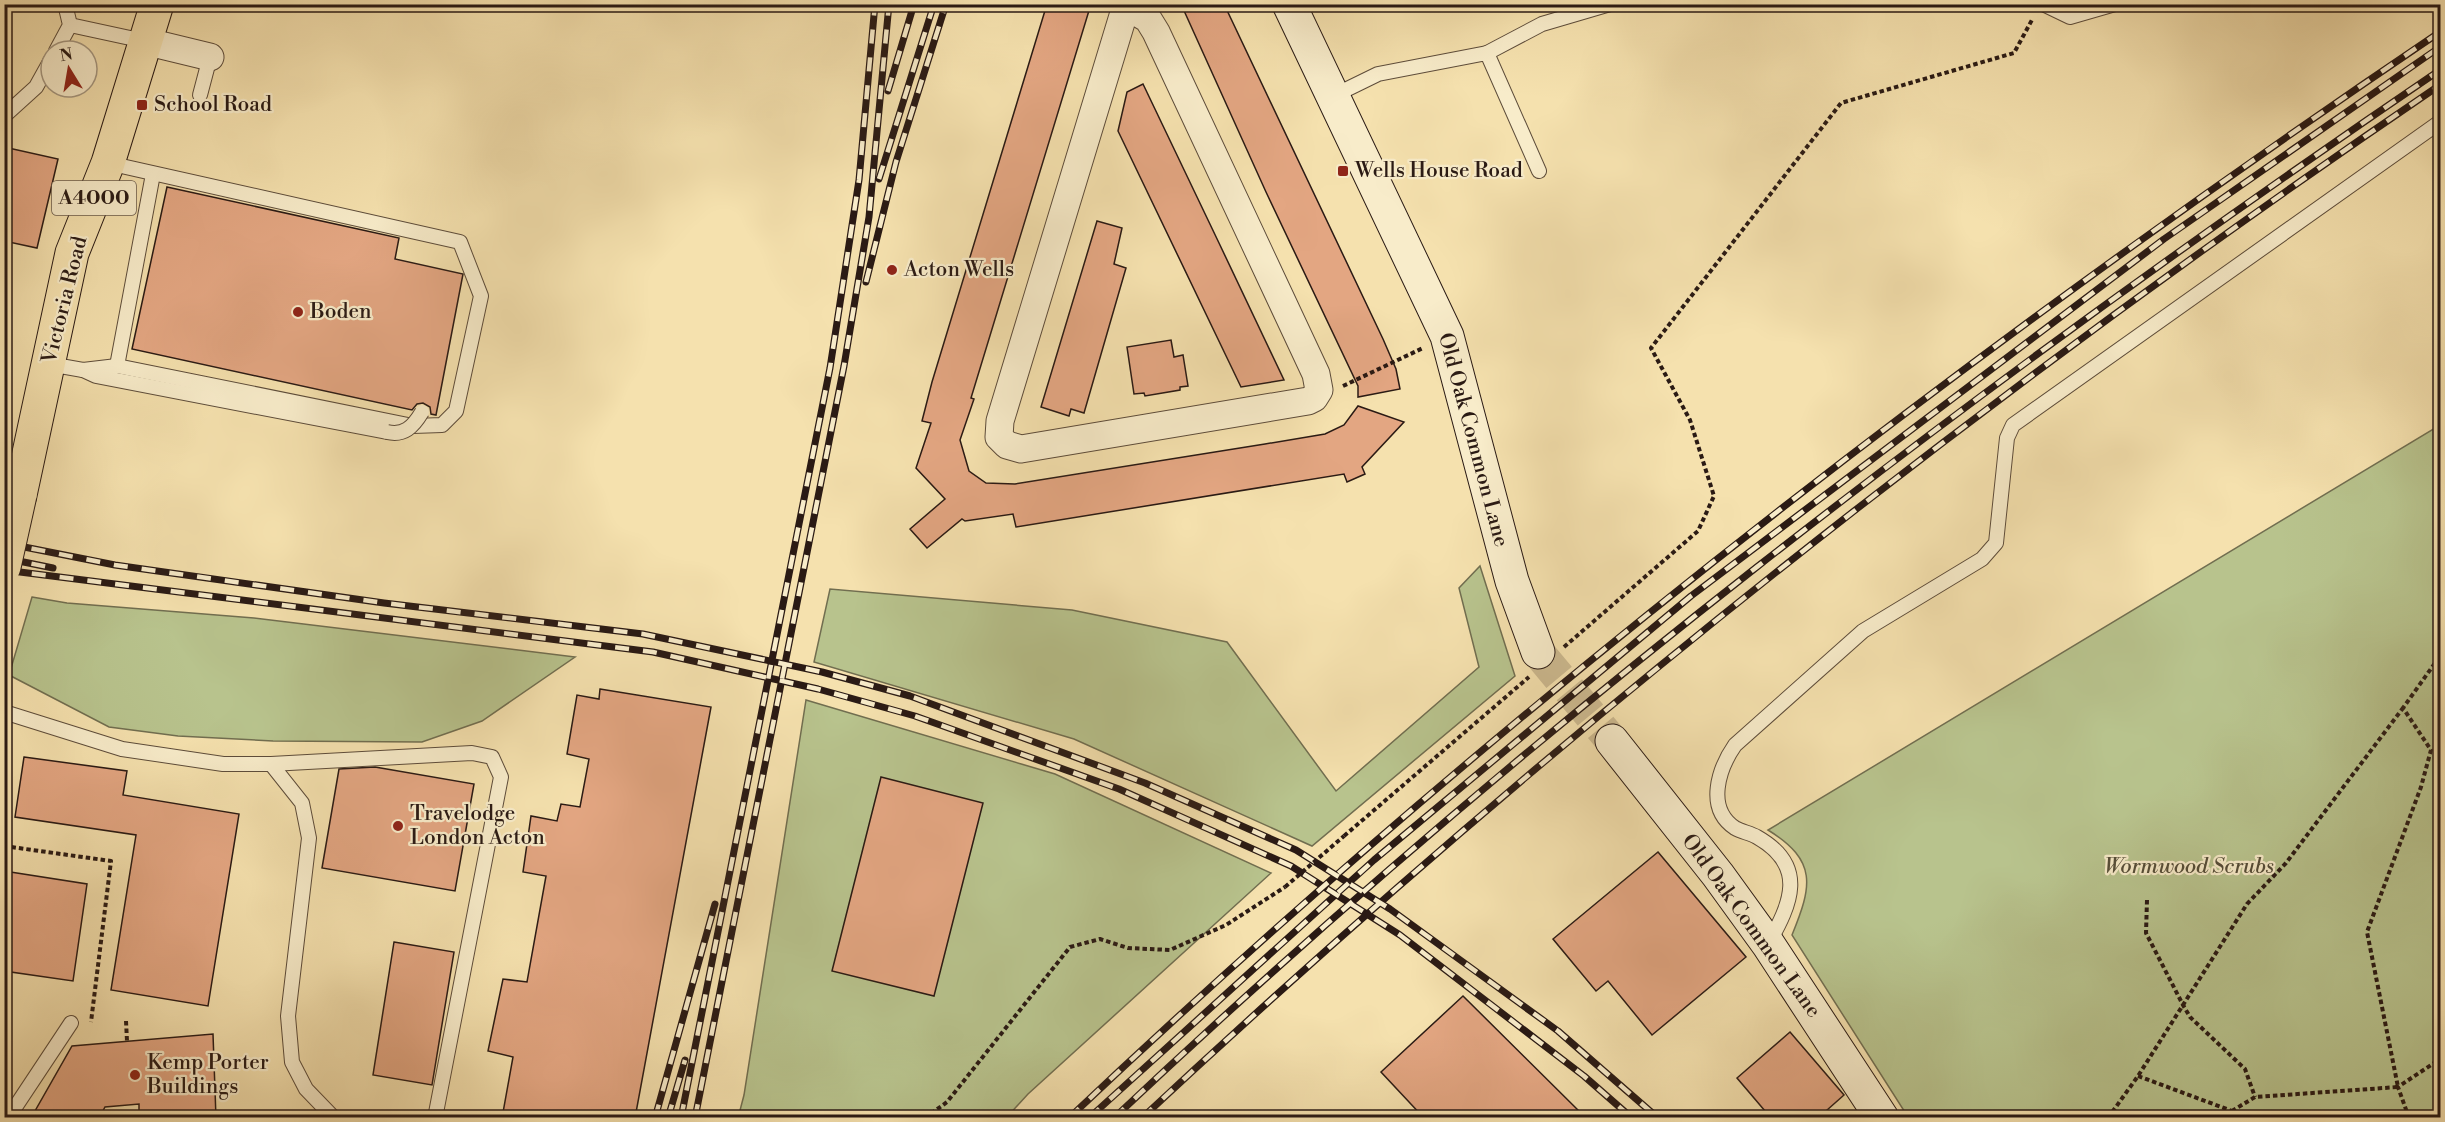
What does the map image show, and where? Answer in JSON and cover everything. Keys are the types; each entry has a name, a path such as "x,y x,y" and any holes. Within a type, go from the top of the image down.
{"main road":[{"name":"Victoria Road","path":"4,567 72,253 108,163 157,4"}],"street":[{"name":"Old Oak Common Lane","path":"1289,4 1447,336 1512,581 1545,657"},
{"path":"1126,5 1148,19 1156,32 1316,374 1319,390 1314,398 1308,401 1012,448 999,437 1000,421 1126,5"},
{"path":"144,41 210,57"},
{"name":"Old Oak Common Lane","path":"1612,741 1768,944 1882,1118"}],"lane":[{"path":"62,39 70,25 65,4"},
{"path":"1333,96 1378,74 1487,53 1542,24 1610,4"},
{"path":"2039,9 2070,17 2115,4"},
{"path":"70,25 144,41"},
{"path":"1487,53 1539,171"},
{"path":"200,95 210,57"},
{"path":"4,116 39,82"},
{"path":"1768,944 1785,914 1790,901 1792,883 1787,867 1778,854 1758,837 1735,828 1724,816 1719,802 1718,777 1722,763 1735,745 1863,631 1982,559 1996,543 2007,438 2013,425 2440,122"},
{"path":"46,379 83,370 117,366 413,426 441,425 456,411 481,296 460,242 108,163"},
{"path":"117,366 153,174"},
{"path":"83,370 96,376 397,434 413,426 422,412"},
{"path":"4,712 122,749 223,764 271,764 472,753 492,758 501,777 435,1118"},
{"path":"271,764 302,803 309,838 288,1016 292,1062 306,1089 334,1118"},
{"path":"8,1118 71,1023"}],"path":[{"path":"925,1118 947,1102 1070,947 1100,939 1128,948 1170,950 1226,925 1285,887 1545,657 1698,531 1714,496 1690,420 1651,348 1841,103 2014,53 2039,9"},
{"path":"1342,386 1429,346"},
{"path":"2108,1118 2138,1076 2247,904 2286,863 2440,656"},
{"path":"2403,708 2431,750 2418,797 2367,933 2398,1087 2409,1118"},
{"path":"4,846 111,861 92,1022"},
{"path":"2147,900 2146,933 2183,1005 2190,1017 2245,1069 2255,1097"},
{"path":"126,1021 127,1041"},
{"path":"2229,1118 2232,1111 2255,1097 2398,1087 2440,1059"},
{"path":"2138,1076 2232,1111"}],"green space":[{"name":"Wormwood Scrubs","path":"2440,425 2440,1117 1908,1117 1792,935 1804,902 1806,876 1803,864 1796,853 1768,830"},
{"path":"1480,566 1515,676 1312,846 1074,739 814,662 830,589 1072,610 1227,642 1336,791 1479,667 1459,588"},
{"path":"32,597 67,603 254,618 575,657 482,721 422,742 273,741 178,736 109,727 9,675"},
{"path":"806,700 1055,774 1271,873 1028,1094 1007,1117 738,1118 744,1095"}],"building":[{"path":"1047,4 1091,4 960,440 969,471 986,483 1015,484 1325,434 1344,425 1358,406 1404,422 1362,467 1365,474 1347,482 1344,474 1016,527 1013,514 965,521 962,519 927,548 910,529 945,499 916,468 931,423 922,421"},
{"path":"1181,4 1224,4 1383,339 1396,369 1400,389 1358,397 1358,386 1266,192"},
{"path":"1143,84 1284,380 1241,387 1118,131 1127,92"},
{"path":"4,147 58,159 37,248 4,241"},
{"name":"Boden","path":"167,187 399,238 395,259 463,274 436,415 431,414 430,407 423,403 417,404 412,410 132,349"},
{"path":"1097,221 1122,228 1114,264 1126,268 1084,413 1071,409 1069,416 1041,407"},
{"path":"1171,340 1174,357 1183,355 1188,386 1180,387 1180,390 1145,396 1144,393 1134,394 1127,347"},
{"path":"600,689 711,707 635,1118 502,1118 513,1057 488,1051 503,979 527,982 546,876 523,872 531,816 557,821 561,804 580,807 589,759 567,754 577,695 599,699"},
{"path":"24,757 127,771 123,795 239,814 208,1006 111,990 136,835 15,817"},
{"name":"Travelodge London Acton","path":"375,767 474,784 455,891 322,868 339,769"},
{"path":"881,777 983,803 934,996 832,971"},
{"path":"1658,852 1746,957 1652,1035 1608,981 1596,991 1553,939"},
{"path":"4,871 87,884 73,981 4,971"},
{"path":"394,942 454,952 432,1085 373,1075"},
{"path":"1463,996 1586,1118 1424,1118 1381,1072"},
{"path":"1790,1032 1844,1095 1818,1118 1771,1118 1737,1078"},
{"name":"Kemp Porter Buildings","path":"213,1034 216,1118 139,1118 139,1104 105,1107 99,1118 31,1118 72,1046"}],"tunnel":[{"path":"1538,652 1612,741"}],"railway":[{"path":"681,1118 830,368 859,180 875,4"},
{"path":"695,1118 844,366 869,217 889,4"},
{"path":"888,91 914,4"},
{"path":"879,179 934,4"},
{"path":"866,282 896,162 946,4"},
{"path":"1069,1118 1230,970 1394,825 1562,684 1732,547 1906,413 2082,283 2260,156 2440,32"},
{"path":"1089,1118 1374,860 1691,596 2164,239 2440,47"},
{"path":"1114,1118 1270,975 1429,835 1756,567 1924,438 2094,313 2266,190 2440,70"},
{"path":"1142,1118 1295,978 1451,841 1610,707 1772,576 1935,448 2101,324 2440,85"},
{"path":"4,543 115,565 384,603 643,634 822,672 910,696 1145,783 1296,850 1390,909 1558,1031 1658,1118"},
{"path":"4,558 53,568"},
{"path":"4,570 653,652 818,689 915,716 1119,789 1291,866 1400,935 1584,1076 1632,1118"},
{"path":"655,1118 715,904"},
{"path":"668,1118 685,1060"}],"place":[{"name":"School Road","path":"142,105"},
{"name":"Wells House Road","path":"1343,171"},
{"name":"Acton Wells","path":"892,270"},
{"name":"Boden","path":"298,312"},
{"name":"Travelodge London Acton","path":"398,826"},
{"name":"Kemp Porter Buildings","path":"135,1075"}]}
